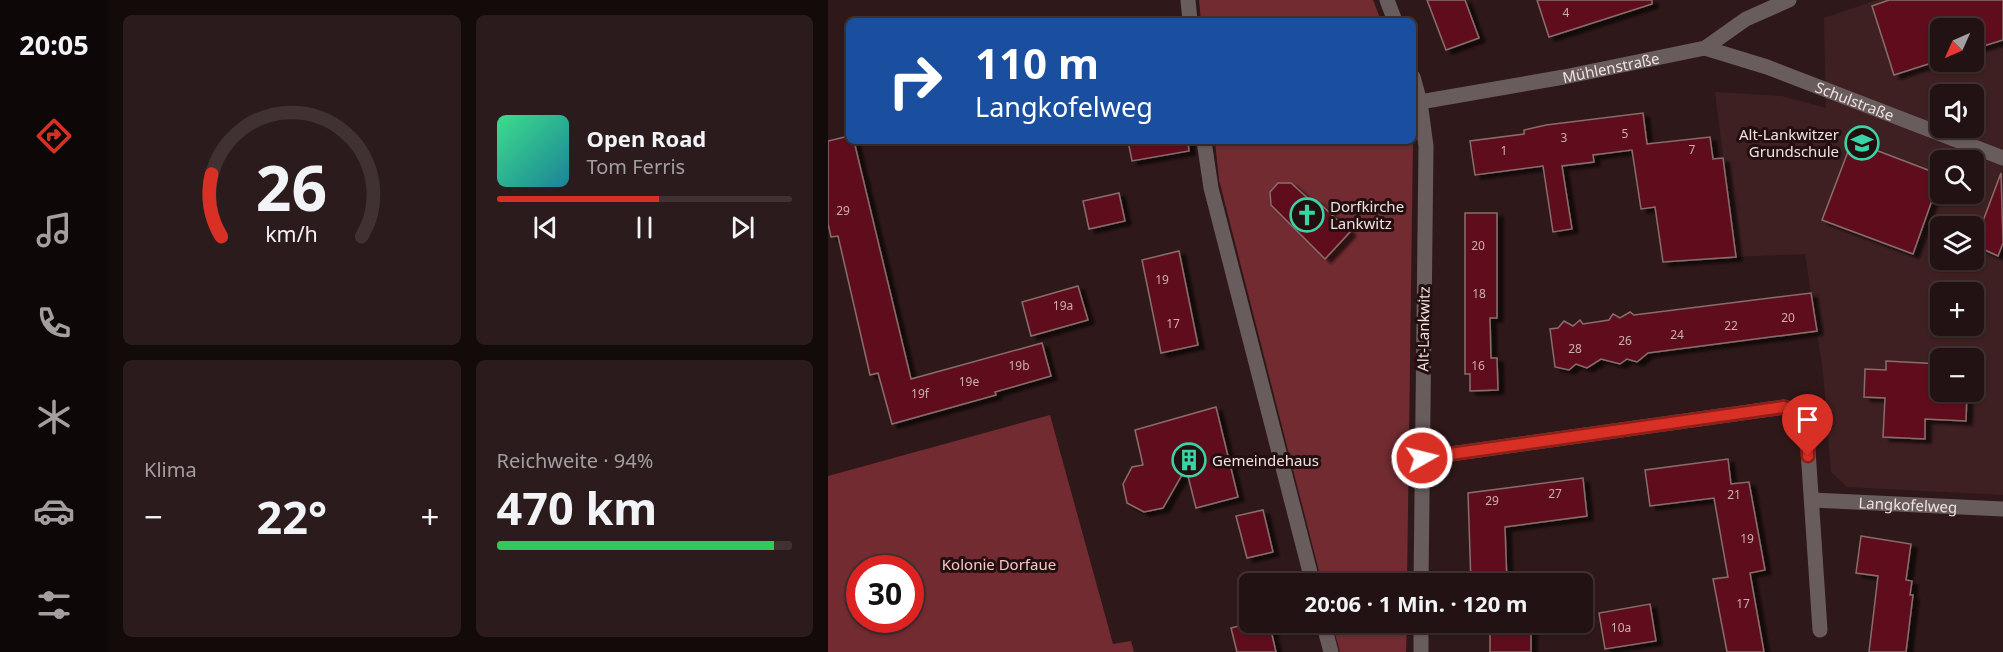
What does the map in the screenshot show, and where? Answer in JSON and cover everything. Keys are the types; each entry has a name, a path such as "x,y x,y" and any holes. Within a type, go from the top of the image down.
{"street":[{"path":"1188,0 1190,18"},
{"path":"1387,0 1394,18"},
{"name":"Mühlenstraße","path":"1420,102 1564,77 1705,48 1746,19 1789,0"},
{"name":"Schulstraße","path":"1705,48 1767,67 2003,158"},
{"name":"Alt-Lankwitz","path":"1416,87 1426,146 1421,573"},
{"path":"1204,144 1211,188 1310,573"},
{"path":"1422,458 1784,407 1799,414 1805,422 1820,630"},
{"name":"Langkofelweg","path":"1812,500 2003,509"},
{"path":"1326,633 1331,652"},
{"path":"1420,652 1421,633"}],"shaded area":[{"name":"Alt-Lankwitzer Grundschule","path":"1877,0 2003,0 2003,495 1847,487 1831,472 1823,372 1805,254 1736,257 1715,92 1782,96 1826,108 1824,18"}],"green space":[{"path":"1199,0 1373,0 1380,18 1201,18"},
{"path":"1215,144 1413,144 1407,573 1319,573 1219,180"},
{"name":"Kolonie Dorfaue","path":"1050,415 1113,644 1131,641 1134,652 828,652 828,476"},
{"path":"1335,633 1407,633 1406,652 1340,652"}],"building":[{"path":"1427,0 1465,0 1479,38 1446,50"},
{"path":"1537,0 1652,0 1652,4 1549,37"},
{"path":"1889,0 2003,0 2003,40 1984,46 1984,18 1930,18 1930,64 1894,75 1872,6"},
{"path":"1643,113 1647,144 1710,137 1713,159 1723,158 1736,257 1663,262 1655,207 1641,209 1632,150 1593,155 1594,162 1562,166 1572,229 1553,232 1543,166 1475,175 1470,141 1524,134 1524,130 1546,125"},
{"path":"846,137 846,144 855,144 911,379 1042,343 1051,376 995,392 996,395 892,424 878,373 870,375 838,236 831,237 828,224 828,141"},
{"path":"1852,141 1930,171 1931,204 1913,254 1822,220"},
{"path":"1129,144 1188,144 1189,151 1132,161"},
{"path":"2001,173 2003,243 1998,256 1984,250 1984,218"},
{"name":"Dorfkirche Lankwitz","path":"1278,183 1291,183 1313,203 1316,200 1350,232 1325,259 1271,205 1270,192"},
{"path":"1119,193 1125,221 1089,229 1083,201"},
{"path":"1465,213 1497,213 1497,318 1490,318 1491,358 1497,358 1498,390 1470,391 1470,374 1465,374"},
{"path":"1179,251 1198,345 1161,353 1142,260"},
{"path":"1078,286 1088,320 1031,336 1022,302"},
{"path":"1811,293 1817,331 1648,353 1637,362 1627,359 1620,364 1601,359 1587,368 1576,364 1569,370 1555,367 1550,329 1558,328 1564,321 1573,326 1580,320 1583,324 1609,320 1613,314 1620,318 1630,312 1634,315"},
{"path":"1886,361 1930,363 1930,402 1967,402 1966,421 1925,419 1925,439 1883,437 1885,398 1864,397 1865,369 1886,370"},
{"name":"Gemeindehaus","path":"1216,407 1238,497 1196,508 1186,468 1163,508 1144,512 1127,503 1123,484 1132,467 1143,465 1135,430"},
{"path":"1728,459 1731,484 1749,482 1765,570 1750,573 1764,652 1727,652 1713,579 1728,577 1714,498 1650,506 1645,470"},
{"path":"1583,478 1587,516 1505,527 1507,573 1471,573 1468,493"},
{"path":"1263,510 1273,552 1247,558 1236,516"},
{"path":"1861,536 1911,544 1906,580 1912,581 1910,595 1913,595 1906,652 1869,652 1878,576 1856,573"},
{"path":"1650,604 1656,641 1605,649 1599,613"},
{"path":"1239,626 1239,633 1272,633 1276,652 1237,652 1231,628"},
{"path":"1490,633 1531,633 1531,652 1490,652"}],"place":[{"name":"Alt-Lankwitzer Grundschule","path":"1862,143"},
{"name":"Dorfkirche Lankwitz","path":"1307,215"},
{"name":"Gemeindehaus","path":"1189,460"}],"route":[{"path":"1422,458 1784,407 1792,409 1805,422 1808,456"}]}
